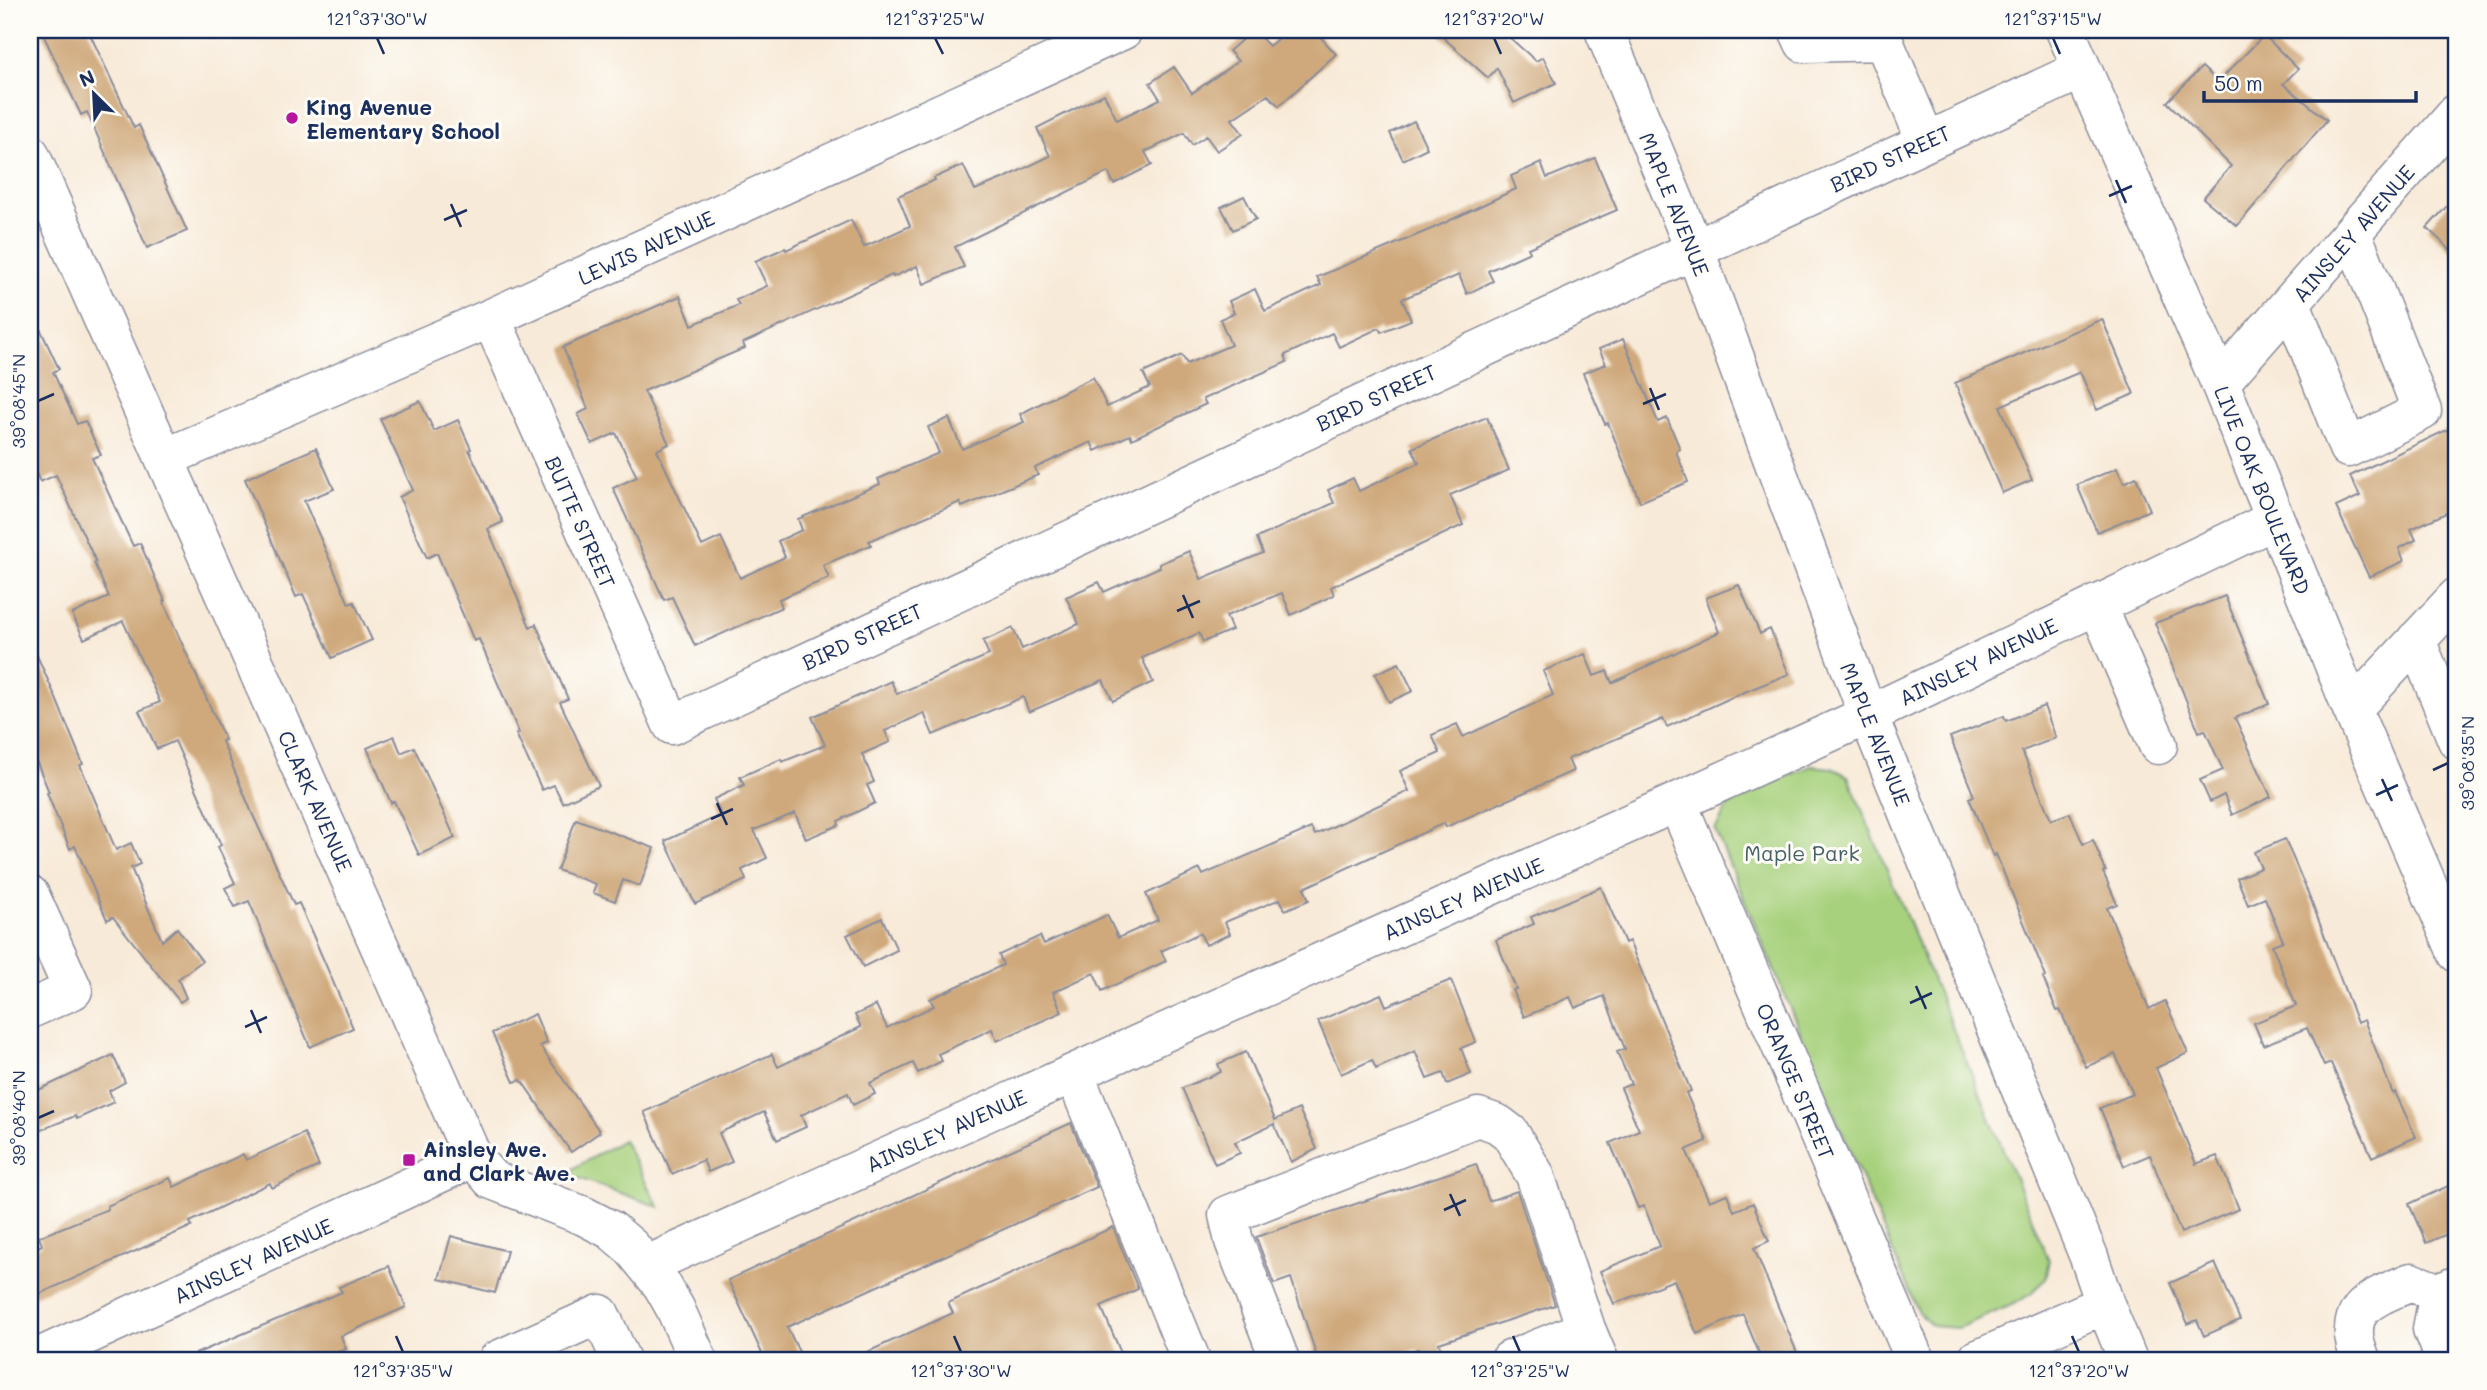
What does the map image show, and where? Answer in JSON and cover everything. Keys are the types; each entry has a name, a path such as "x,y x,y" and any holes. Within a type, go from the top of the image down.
{"street":[{"name":"LEWIS AVENUE","path":"165,458 491,318 1123,30"},
{"name":"MAPLE AVENUE","path":"1604,30 1694,248 1868,715 2089,1257 2128,1360"},
{"path":"1798,30 1804,43 1882,36 1926,141"},
{"name":"LIVE OAK BOULEVARD","path":"2065,30 2220,383 2352,709 2449,908 2457,953"},
{"name":"BIRD STREET","path":"672,725 2081,70"},
{"name":"AINSLEY AVENUE","path":"2220,383 2457,113"},
{"name":"CLARK AVENUE","path":"30,154 472,1158 492,1180 584,1216 611,1230 631,1247 647,1265 675,1308 698,1360"},
{"path":"2291,303 2348,448 2422,411 2352,233"},
{"name":"BUTTE STREET","path":"491,318 672,725"},
{"name":"AINSLEY AVENUE","path":"647,1265 1868,715 2274,520"},
{"path":"2352,709 2457,597"},
{"path":"2097,604 2158,745"},
{"path":"2416,640 2457,740"},
{"name":"ORANGE STREET","path":"1677,802 1915,1360"},
{"path":"30,895 73,990 30,1009"},
{"path":"1074,1073 1191,1360"},
{"path":"1280,1360 1234,1241 1228,1215 1478,1117 1498,1124 1510,1133 1535,1175 1593,1345 1510,1360"},
{"name":"AINSLEY AVENUE","path":"33,1360 472,1158"},
{"path":"2361,1360 2355,1345 2354,1323 2360,1308 2376,1296 2411,1282 2448,1289 2432,1329 2444,1360"},
{"path":"1976,1360 2105,1304"},
{"path":"499,1360 600,1314 621,1360"}],"green space":[{"name":"Maple Park","path":"1811,766 1832,768 1848,776 2049,1260 2045,1279 2032,1293 2016,1303 1958,1328 1932,1326 1918,1312 1715,830 1735,799"},
{"path":"623,1140 659,1207 570,1175 574,1168"}],"building":[{"path":"41,30 88,30 134,128 139,125 187,231 147,248 87,112 81,115"},
{"path":"1253,30 1269,46 1288,30 1314,30 1336,54 1279,106 1268,95 1232,119 1243,134 1217,151 1206,136 1192,145 1184,133 1145,152 1152,165 1114,184 1108,172 955,247 964,267 924,284 917,266 893,277 892,275 743,343 745,348 644,391 669,444 657,450 702,546 721,537 740,578 785,557 778,541 802,530 798,519 880,484 878,479 939,453 928,427 949,418 962,449 1024,422 1020,414 1093,377 1107,407 1150,387 1143,373 1182,355 1187,364 1231,345 1220,319 1234,313 1229,301 1255,289 1265,311 1321,285 1317,277 1436,227 1516,189 1511,176 1541,163 1547,178 1595,158 1617,210 1528,248 1530,252 1488,271 1493,281 1467,294 1459,275 1402,299 1411,320 1381,332 1379,328 1339,347 1332,333 1285,355 1287,362 1203,399 1206,404 1132,439 1130,435 1095,451 1091,442 1035,468 1038,475 962,507 960,502 869,541 871,545 823,565 829,578 779,599 782,607 695,646 672,597 664,600 613,488 637,477 616,433 592,444 578,414 588,409 563,347 680,296 692,325 739,305 736,300 767,286 755,261 851,220 864,247 910,226 898,196 963,165 975,190 1007,177 1050,156 1037,128 1104,94 1117,120 1160,99 1150,83 1174,67 1192,93 1238,61 1229,51"},
{"path":"1435,30 1501,30 1536,61 1543,57 1556,83 1514,103 1497,68 1488,78"},
{"path":"2264,35 2298,69 2283,84 2327,120 2237,226 2203,198 2231,166 2167,102 2202,67 2218,82"},
{"path":"1414,121 1427,148 1403,160 1390,133"},
{"path":"2457,195 2457,256 2427,228"},
{"path":"1244,196 1256,219 1233,230 1221,207"},
{"path":"30,307 59,369 53,372 77,424 85,421 101,455 92,458 133,546 140,543 225,740 222,741 252,813 294,905 299,903 353,1028 310,1047 249,901 235,907 225,888 235,883 175,741 157,749 139,711 160,702 123,621 84,639 72,614 109,597 56,475 40,482 30,459"},
{"path":"2102,319 2134,394 2097,410 2080,372 2000,406 2032,480 2002,493 1955,383"},
{"path":"1623,339 1658,422 1667,418 1680,449 1676,451 1688,482 1640,502 1608,423 1605,424 1583,373 1606,364 1599,349"},
{"path":"420,401 434,431 458,420 503,522 488,529 530,627 536,624 568,699 560,702 599,786 563,803 554,785 542,790 516,734 519,733 479,639 474,641 437,553 427,558 399,497 413,490 380,419"},
{"path":"1487,417 1509,470 1450,495 1463,525 1331,587 1334,595 1291,615 1282,593 1226,616 1232,630 1203,642 1199,633 1142,658 1153,682 1113,701 1103,680 1029,712 1023,697 933,735 924,713 885,731 890,742 862,754 874,782 867,785 875,803 838,821 839,825 806,839 795,813 754,830 767,858 742,870 746,880 695,904 665,841 721,815 714,799 744,785 740,777 781,759 782,762 825,745 812,717 891,681 897,694 989,655 983,641 1013,628 1022,649 1079,624 1066,597 1099,582 1104,592 1189,551 1201,579 1263,553 1257,538 1334,503 1328,490 1353,478 1359,491 1419,463 1412,448"},
{"path":"2457,425 2457,508 2411,529 2416,540 2399,548 2404,561 2369,577 2336,507 2360,496 2350,476"},
{"path":"316,448 334,489 304,501 349,604 354,602 372,640 332,658 303,594 296,597 245,479"},
{"path":"2117,468 2124,483 2136,477 2150,510 2097,532 2077,485"},
{"path":"1739,585 1760,634 1770,629 1789,674 1667,727 1663,719 1568,759 1573,771 1446,827 1444,823 1304,888 1309,900 1285,910 1280,899 1225,922 1230,934 1206,945 1200,933 1161,951 1166,961 1102,991 1094,973 1053,992 1062,1012 997,1041 992,1029 938,1054 942,1061 918,1073 913,1063 870,1083 875,1094 853,1105 848,1093 801,1115 806,1127 777,1140 764,1112 719,1133 732,1162 708,1172 703,1160 672,1174 644,1112 772,1054 778,1067 861,1027 855,1015 876,1005 887,1028 934,1006 930,999 1003,965 999,955 1040,936 1044,944 1107,915 1118,938 1158,920 1146,894 1200,869 1203,875 1311,828 1315,835 1409,791 1400,771 1440,753 1432,735 1457,724 1463,737 1553,695 1543,671 1585,654 1594,676 1607,671 1612,683 1719,632 1706,598"},
{"path":"2225,596 2269,704 2235,718 2271,797 2232,815 2224,795 2210,802 2200,780 2223,770 2205,730 2199,732 2155,623"},
{"path":"30,640 116,850 131,843 140,864 131,868 162,941 177,928 202,961 178,979 186,998 180,1002 113,917 107,920 75,846 70,849 30,746"},
{"path":"1399,663 1413,691 1389,702 1375,674"},
{"path":"2044,706 2056,738 2022,751 2051,820 2070,813 2083,844 2093,840 2117,904 2107,908 2149,1009 2165,1001 2188,1053 2156,1068 2196,1164 2217,1156 2239,1209 2181,1233 2150,1155 2124,1166 2100,1108 2133,1094 2115,1054 2086,1067 2060,1010 2057,1011 1996,854 1993,856 1969,798 1974,796 1950,737 2004,716 2006,721"},
{"path":"394,736 401,753 414,747 455,838 419,855 394,801 391,803 367,748"},
{"path":"576,819 654,848 640,886 623,880 615,901 593,893 596,884 557,870"},
{"path":"2285,839 2357,1023 2364,1020 2393,1094 2395,1092 2416,1137 2372,1157 2331,1063 2324,1066 2307,1028 2263,1045 2254,1023 2296,1006 2272,945 2283,941 2265,898 2248,905 2237,878 2261,868 2254,852"},
{"path":"1601,887 1625,943 1629,941 1691,1091 1686,1093 1707,1141 1686,1150 1709,1201 1727,1194 1734,1211 1753,1203 1769,1241 1754,1248 1800,1360 1762,1360 1743,1314 1697,1334 1674,1280 1614,1304 1600,1271 1660,1246 1644,1206 1638,1208 1610,1143 1639,1130 1621,1088 1631,1084 1617,1052 1625,1049 1604,996 1575,1008 1570,997 1524,1017 1496,940 1534,924 1531,917"},
{"path":"882,918 897,950 863,967 847,935"},
{"path":"1451,980 1476,1042 1461,1048 1471,1074 1447,1084 1443,1073 1427,1079 1415,1051 1376,1069 1372,1060 1341,1074 1318,1021 1381,994 1386,1006"},
{"path":"535,1014 547,1043 540,1046 600,1132 571,1152 521,1080 514,1082 492,1033"},
{"path":"1246,1052 1275,1120 1299,1109 1317,1149 1291,1162 1274,1124 1235,1142 1240,1153 1215,1164 1182,1088 1221,1072 1218,1064"},
{"path":"113,1055 125,1082 109,1091 114,1102 77,1119 75,1116 41,1130 35,1114 30,1117 30,1094"},
{"path":"1071,1123 1097,1187 787,1327 803,1360 765,1360 728,1280"},
{"path":"304,1133 319,1166 272,1188 270,1183 190,1222 192,1226 30,1298 30,1251 42,1245 39,1237 108,1209 107,1206 170,1178 174,1187 243,1154 246,1160"},
{"path":"1476,1164 1489,1201 1517,1191 1555,1305 1439,1343 1445,1360 1421,1360 1418,1349 1385,1360 1318,1360 1291,1278 1274,1284 1256,1237"},
{"path":"2448,1186 2457,1206 2457,1230 2426,1243 2409,1204"},
{"path":"1113,1227 1138,1289 1101,1306 1124,1360 850,1360 953,1313 948,1303"},
{"path":"451,1236 507,1251 495,1293 439,1279"},
{"path":"2215,1263 2240,1320 2204,1336 2197,1320 2188,1324 2170,1283"},
{"path":"389,1266 406,1307 341,1336 346,1349 318,1360 181,1360 342,1292 339,1287"}],"place":[{"name":"King Avenue Elementary School","path":"292,118"},
{"name":"Ainsley Ave. and Clark Ave.","path":"409,1160"}]}
